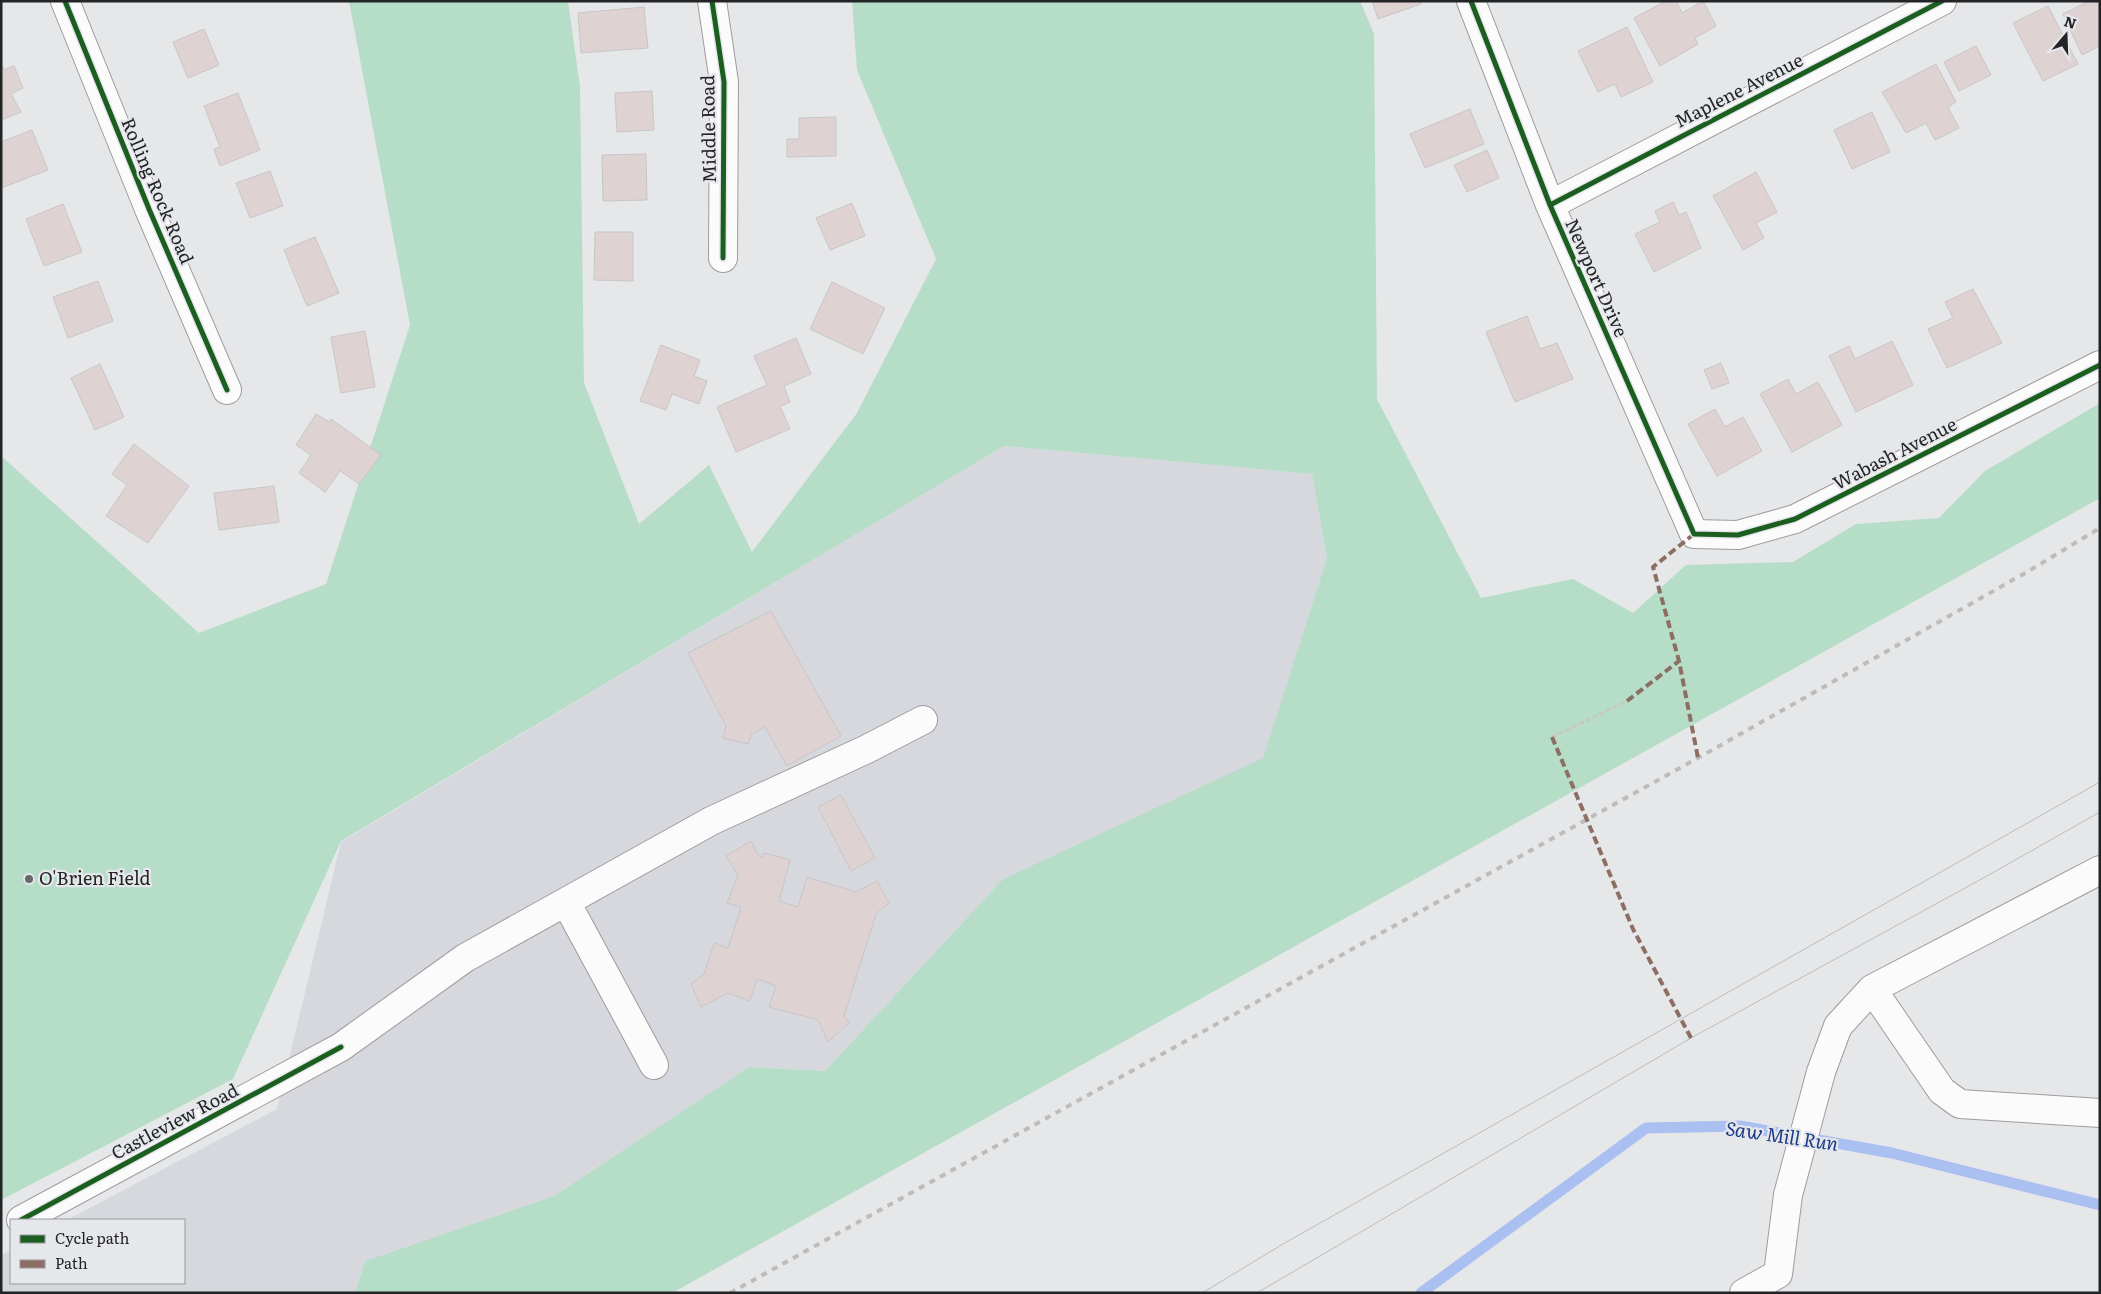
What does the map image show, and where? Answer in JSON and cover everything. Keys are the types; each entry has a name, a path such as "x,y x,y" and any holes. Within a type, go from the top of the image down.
{"street":[{"name":"Rolling Rock Road","path":"64,1 149,210 227,390"},
{"name":"Middle Road","path":"712,1 724,82 723,258"},
{"name":"Newport Drive","path":"1471,1 1550,205 1694,534"},
{"name":"Maplene Avenue","path":"1550,205 1942,1"},
{"name":"Wabash Avenue","path":"1694,534 1738,536 1795,520 2100,365"},
{"name":"Castleview Road","path":"23,1219 341,1048 465,958 711,821 867,749 923,720"},
{"path":"1744,1293 1778,1274 1788,1194 1821,1072 1838,1026 1872,989 2100,870"},
{"path":"566,902 654,1064"},
{"path":"1872,989 1942,1091 1960,1104 2100,1113"}],"path":[{"path":"1552,737 1627,701"}],"shaded area":[{"path":"1004,446 1312,474 1327,558 1263,759 1003,879 825,1071 749,1067 554,1196 365,1261 355,1293 1,1293 1,1255 10,1250 10,1284 185,1284 185,1219 69,1219 277,1109 341,842"}],"green space":[{"path":"349,1 568,1 580,87 584,383 639,524 709,465 752,552 857,413 936,259 857,70 852,1 1360,1 1374,34 1377,399 1481,598 1573,579 1633,613 1686,565 1793,562 1856,524 1939,518 1985,471 2100,403 2100,498 672,1293 355,1293 365,1261 554,1196 749,1067 825,1071 1003,879 1263,758 1327,558 1312,474 1004,446 341,841 233,1079 1,1200 1,456 199,633 326,584 410,325"}],"building":[{"path":"1372,1 1420,1 1421,4 1378,19"},
{"path":"1666,1 1676,1 1682,13 1703,1 1716,26 1695,38 1698,44 1660,66 1634,18"},
{"path":"2089,1 2100,1 2100,46 2082,55 2063,14"},
{"path":"2048,6 2078,64 2043,81 2013,23"},
{"path":"644,7 648,48 581,53 578,13"},
{"path":"1627,27 1653,82 1621,97 1615,84 1598,92 1578,51"},
{"path":"204,29 219,65 188,78 173,42"},
{"path":"1976,46 1991,75 1959,91 1944,62"},
{"path":"1,62 4,70 14,66 23,88 11,94 21,112 1,120"},
{"path":"1936,64 1956,102 1948,107 1959,128 1935,140 1926,123 1906,133 1882,92"},
{"path":"652,91 654,130 617,132 615,93"},
{"path":"238,93 260,150 220,166 214,149 220,147 204,106"},
{"path":"1470,109 1484,144 1425,168 1410,134"},
{"path":"1872,112 1890,152 1852,169 1834,130"},
{"path":"836,117 836,156 787,157 787,139 799,139 799,118"},
{"path":"32,130 48,170 1,188 1,142"},
{"path":"1487,150 1499,178 1467,192 1454,165"},
{"path":"646,154 647,200 603,201 602,155"},
{"path":"270,171 283,206 250,218 236,183"},
{"path":"1756,172 1777,212 1756,223 1764,238 1743,250 1713,196"},
{"path":"1673,202 1679,215 1686,212 1701,248 1654,272 1635,234 1660,222 1655,211"},
{"path":"852,203 865,236 830,250 816,218"},
{"path":"63,204 82,252 44,266 26,219"},
{"path":"595,232 633,232 633,281 594,280"},
{"path":"315,237 339,293 307,306 284,250"},
{"path":"98,281 113,321 68,338 53,297"},
{"path":"832,282 885,308 863,354 810,329"},
{"path":"1973,289 2002,343 1947,368 1928,329 1953,318 1945,302"},
{"path":"1527,316 1540,349 1557,343 1573,379 1515,402 1486,332"},
{"path":"365,331 375,387 341,393 331,337"},
{"path":"796,338 811,374 784,386 790,402 780,406 790,429 736,452 717,407 767,385 754,356"},
{"path":"1892,341 1913,385 1856,412 1829,356 1849,346 1855,359"},
{"path":"661,345 700,360 694,376 707,381 699,404 672,394 666,410 640,401"},
{"path":"1721,363 1729,383 1712,389 1704,370"},
{"path":"100,364 124,417 95,430 71,378"},
{"path":"1788,379 1796,394 1818,382 1842,425 1792,452 1760,394"},
{"path":"1715,409 1725,427 1743,417 1762,451 1717,476 1688,424"},
{"path":"316,414 329,422 331,419 381,455 359,484 340,471 325,492 299,473 311,455 296,445"},
{"path":"134,444 189,486 148,543 106,516 127,485 112,474"},
{"path":"274,486 279,522 219,530 214,493"},
{"path":"771,611 841,736 787,766 765,727 752,734 748,744 723,738 726,726 688,653"},
{"path":"841,795 875,858 851,871 818,807"},
{"path":"751,841 758,855 762,857 764,853 790,860 779,901 798,907 807,877 856,892 877,881 889,903 876,914 844,1016 849,1023 828,1042 818,1020 769,1007 776,986 757,979 750,1001 728,993 701,1007 691,984 704,974 714,943 728,948 741,907 727,903 738,875 726,856"}],"waterway":[{"name":"Saw Mill Run","path":"1421,1293 1646,1128 1740,1126 1892,1153 2100,1205"}],"tram line":[{"path":"1202,1293 1283,1244 2100,782"},
{"path":"1257,1293 1691,1038 2100,812"}],"railway":[{"path":"730,1293 1698,758 2027,572 2100,528"}],"marked path":[{"path":"1694,534 1653,567 1679,661 1698,758"},
{"path":"1627,701 1679,661"},
{"path":"1552,737 1633,929 1691,1038"}],"cycle path":[{"path":"65,1 149,209 227,390"},
{"path":"712,1 724,82 723,258"},
{"path":"1471,1 1550,205 1694,534 1738,535 1795,519 2100,365"},
{"path":"1550,205 1942,1"},
{"path":"23,1219 341,1047"}],"place":[{"name":"O'Brien Field","path":"29,879"}]}
